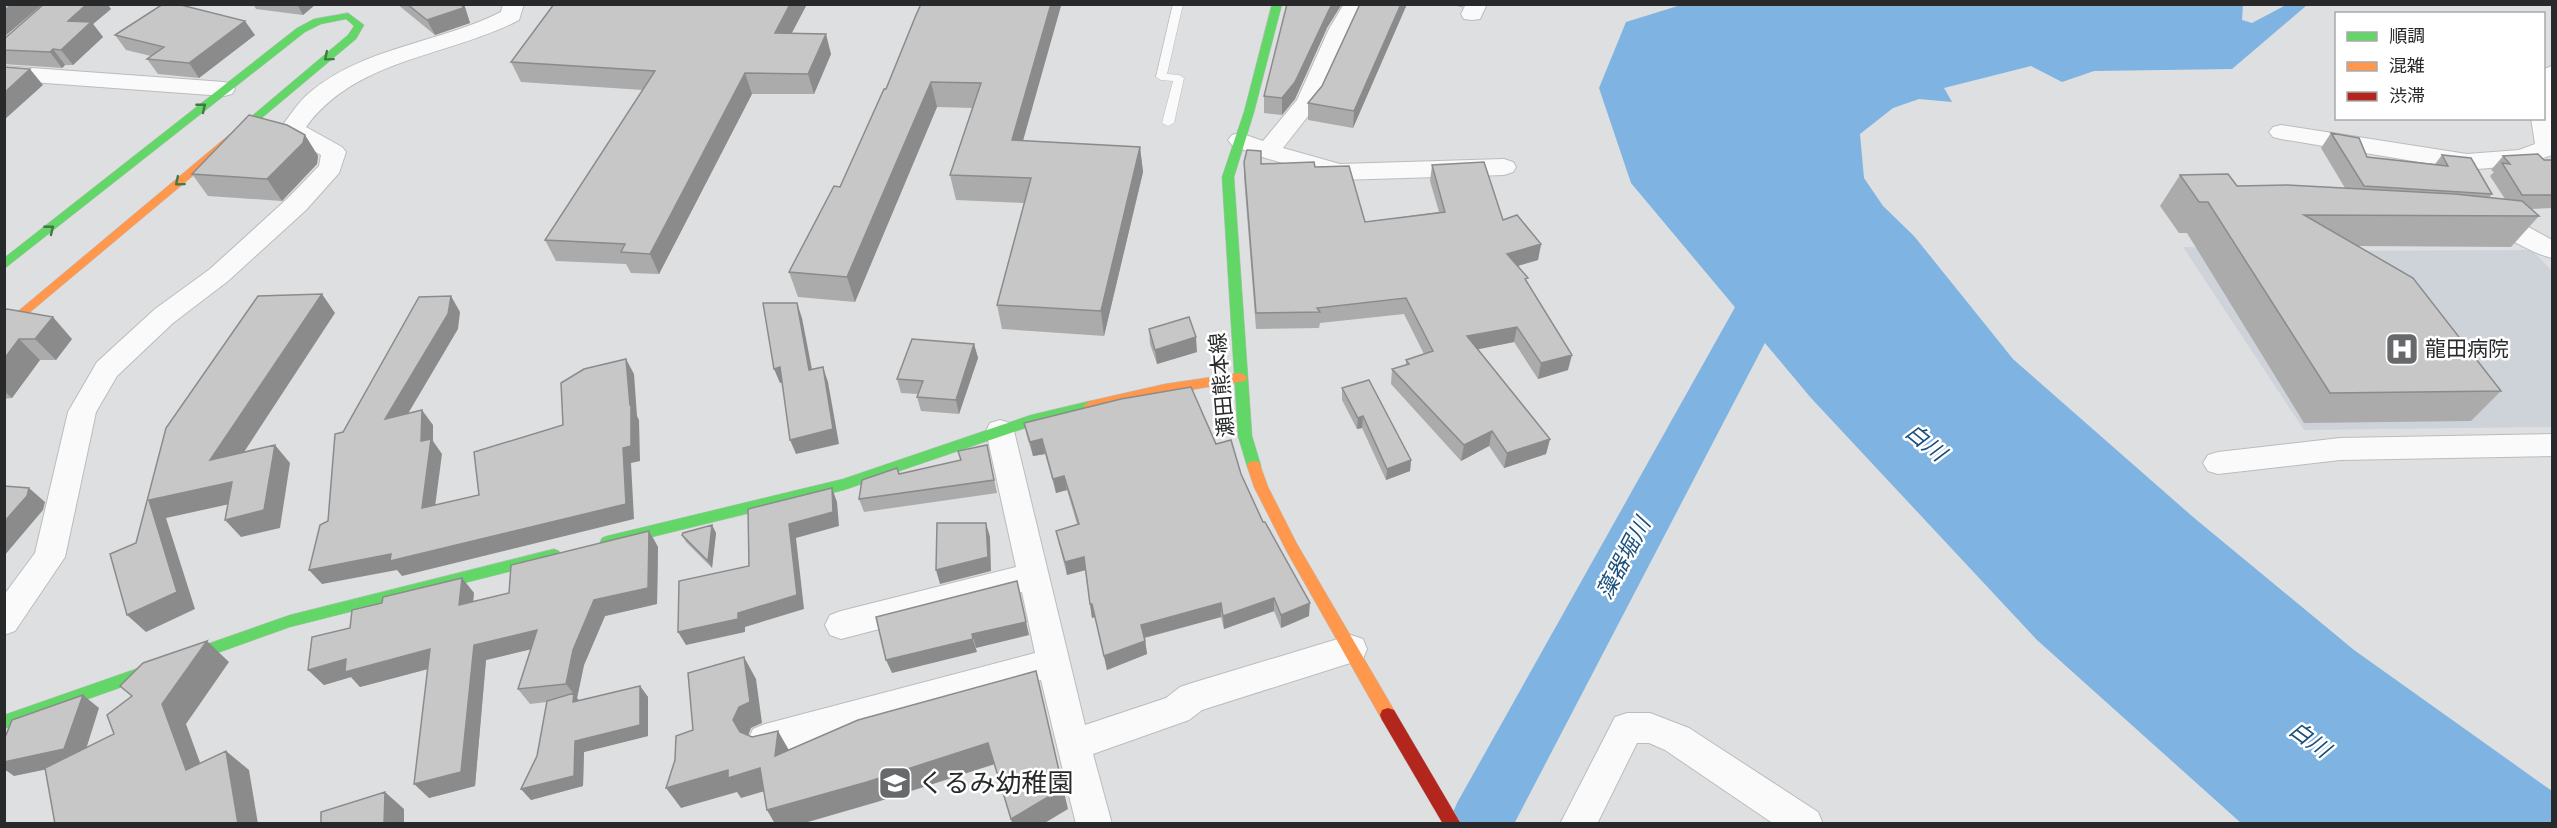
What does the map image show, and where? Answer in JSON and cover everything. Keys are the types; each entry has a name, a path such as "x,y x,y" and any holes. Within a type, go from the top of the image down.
{"street":[{"path":"330,31 362,4"},
{"path":"4,621 49,557 62,511 82,412 106,369 164,316 228,267 297,204 330,168 334,152 292,129 317,98 338,83 375,64 477,34 511,15 514,4"},
{"name":"瀬田熊本線","path":"1277,4 1228,177 1245,436 1261,487 1292,548 1453,824"},
{"path":"1267,151 1308,102 1340,29 1355,4"},
{"path":"4,266 301,30 318,21 348,16 359,25 352,36 4,330"},
{"path":"4,73 224,89"},
{"path":"2545,109 2552,77"},
{"path":"2461,218 2484,192 2522,158 2548,148 2543,120"},
{"path":"2281,132 2484,192 2538,246 2553,249"},
{"path":"1240,140 1267,151 1339,172 1504,167"},
{"path":"590,547 844,484 1047,416 1165,389 1240,378"},
{"path":"1000,431 1073,745 1094,824"},
{"path":"2218,463 2340,449 2553,445"},
{"path":"4,722 290,621 567,552"},
{"path":"841,625 1034,576"},
{"path":"1073,745 1177,709 1192,698 1351,649"},
{"path":"765,740 1054,662"},
{"path":"1578,824 1627,728 1650,728 1677,739 1805,824"}],"lane":[{"path":"1168,123 1179,78 1161,77 1178,4"}],"shaded area":[{"name":"龍田病院","path":"2183,247 2319,251 2532,250 2552,271 2552,427 2304,430"}],"water":[{"name":"白川","path":"2243,4 2242,20 2252,23 2286,5 2307,5 2232,69 2094,71 2062,82 2031,66 1944,88 1952,102 1919,99 1893,108 1860,134 1864,178 1883,206 1914,236 2013,359 2193,517 2354,650 2552,791 2552,823 2241,823 2037,640 1811,398 1631,183 1599,88 1626,22 1681,5"}],"building":[{"path":"4,4 12,4 4,11"},
{"path":"44,4 87,4 68,21 91,22 61,50 53,49 50,52 4,50 4,39"},
{"path":"163,4 177,4 245,21 189,63 147,59 164,47 115,35"},
{"path":"407,4 461,4 463,8 427,20"},
{"path":"554,4 790,4 775,33 826,34 808,74 745,73 650,254 621,252 625,244 545,240 655,71 511,62"},
{"path":"921,4 1051,4 1012,140 1140,147 1101,311 997,305 1031,178 950,175 981,83 931,82 847,277 789,272 834,186 840,187 884,89 886,89"},
{"path":"1287,4 1332,4 1295,82 1282,98 1264,96"},
{"path":"1360,4 1401,4 1354,111 1308,103 1322,86"},
{"path":"4,67 30,69 4,93"},
{"path":"249,115 287,125 305,135 303,143 267,179 192,174"},
{"path":"2331,133 2359,138 2367,157 2448,166 2442,155 2471,158 2492,194 2364,186"},
{"path":"1247,150 1261,151 1261,164 1314,162 1315,167 1349,166 1365,222 1445,212 1432,165 1484,162 1503,220 1517,215 1541,244 1507,254 1528,278 1525,279 1572,355 1541,363 1517,327 1467,336 1550,439 1507,453 1492,431 1464,445 1392,369 1409,364 1406,360 1433,351 1406,298 1317,308 1320,312 1256,313 1244,162"},
{"path":"2538,154 2544,160 2553,160 2553,195 2522,195 2502,163 2510,164 2503,156"},
{"path":"2228,174 2237,186 2287,185 2455,194 2522,201 2539,216 2304,215 2413,278 2501,391 2330,393 2208,202 2199,202 2180,175"},
{"path":"322,294 210,460 275,445 264,510 225,520 232,482 149,500 177,592 127,615 110,554 136,543 166,428 258,296"},
{"path":"451,296 448,314 385,419 422,410 421,441 431,439 422,508 479,495 474,452 563,425 561,383 584,369 626,359 631,405 631,446 623,448 626,504 390,561 391,554 309,570 320,525 328,521 335,434 343,432 419,297"},
{"path":"763,303 797,303 809,370 823,367 833,429 790,440 780,367 774,369"},
{"path":"7,309 53,317 35,339 19,339 4,359 4,311"},
{"path":"1189,317 1196,337 1155,350 1149,329"},
{"path":"912,339 974,344 956,400 917,397 923,381 897,379"},
{"path":"1369,380 1411,460 1387,469 1363,416 1358,418 1342,388"},
{"path":"1191,387 1216,444 1231,440 1241,474 1263,522 1310,603 1281,615 1274,598 1223,616 1221,603 1141,625 1145,641 1104,656 1092,604 1090,604 1084,557 1065,562 1056,531 1079,524 1064,476 1053,479 1042,439 1030,442 1024,423 1121,399"},
{"path":"987,445 994,480 859,499 862,480 897,468 899,474 961,460 958,451"},
{"path":"4,486 29,488 27,496 4,522"},
{"path":"832,488 833,512 789,524 797,595 738,613 738,619 678,632 679,581 749,566 748,509"},
{"path":"937,523 986,523 988,557 936,570"},
{"path":"712,525 708,561 682,535"},
{"path":"649,531 648,588 594,600 573,650 566,684 518,689 537,630 474,645 461,772 414,784 430,649 345,672 346,659 308,670 312,637 350,628 352,610 382,603 383,597 462,578 459,605 509,593 511,565"},
{"path":"1017,581 1026,622 972,634 973,639 886,660 876,617"},
{"path":"207,641 162,704 186,770 226,751 238,824 55,824 45,768 114,734 107,715 132,696 120,686 143,663"},
{"path":"744,657 750,702 739,707 733,720 740,732 752,737 778,731 775,756 858,720 1036,671 1063,788 1011,819 988,743 867,782 767,810 760,768 728,778 728,770 666,788 675,760 676,736 693,730 688,673"},
{"path":"640,686 640,725 575,741 574,776 521,789 537,756 547,701 574,693 573,702"},
{"path":"83,695 64,749 4,762 4,740 12,720"},
{"path":"385,792 384,824 321,824 321,812"}],"waterway":[{"name":"藻器堀川","path":"1480,824 1767,293"}],"traffic: fast":[{"path":"1254,466 1245,436 1228,177 1249,112 1277,4"},
{"path":"4,265 301,30 318,21 348,16 359,25 352,37 240,131"},
{"path":"607,542 844,484 1036,419 1090,406"},
{"path":"4,722 290,621 554,555"}],"traffic: slow":[{"path":"4,330 240,131"},
{"path":"1090,406 1165,389 1240,378"},
{"path":"1254,466 1261,487 1292,548 1388,715"}],"traffic: jam":[{"path":"1388,715 1453,824"}],"place":[{"name":"龍田病院","path":"2402,349"},
{"name":"くるみ幼稚園","path":"895,783"}]}
